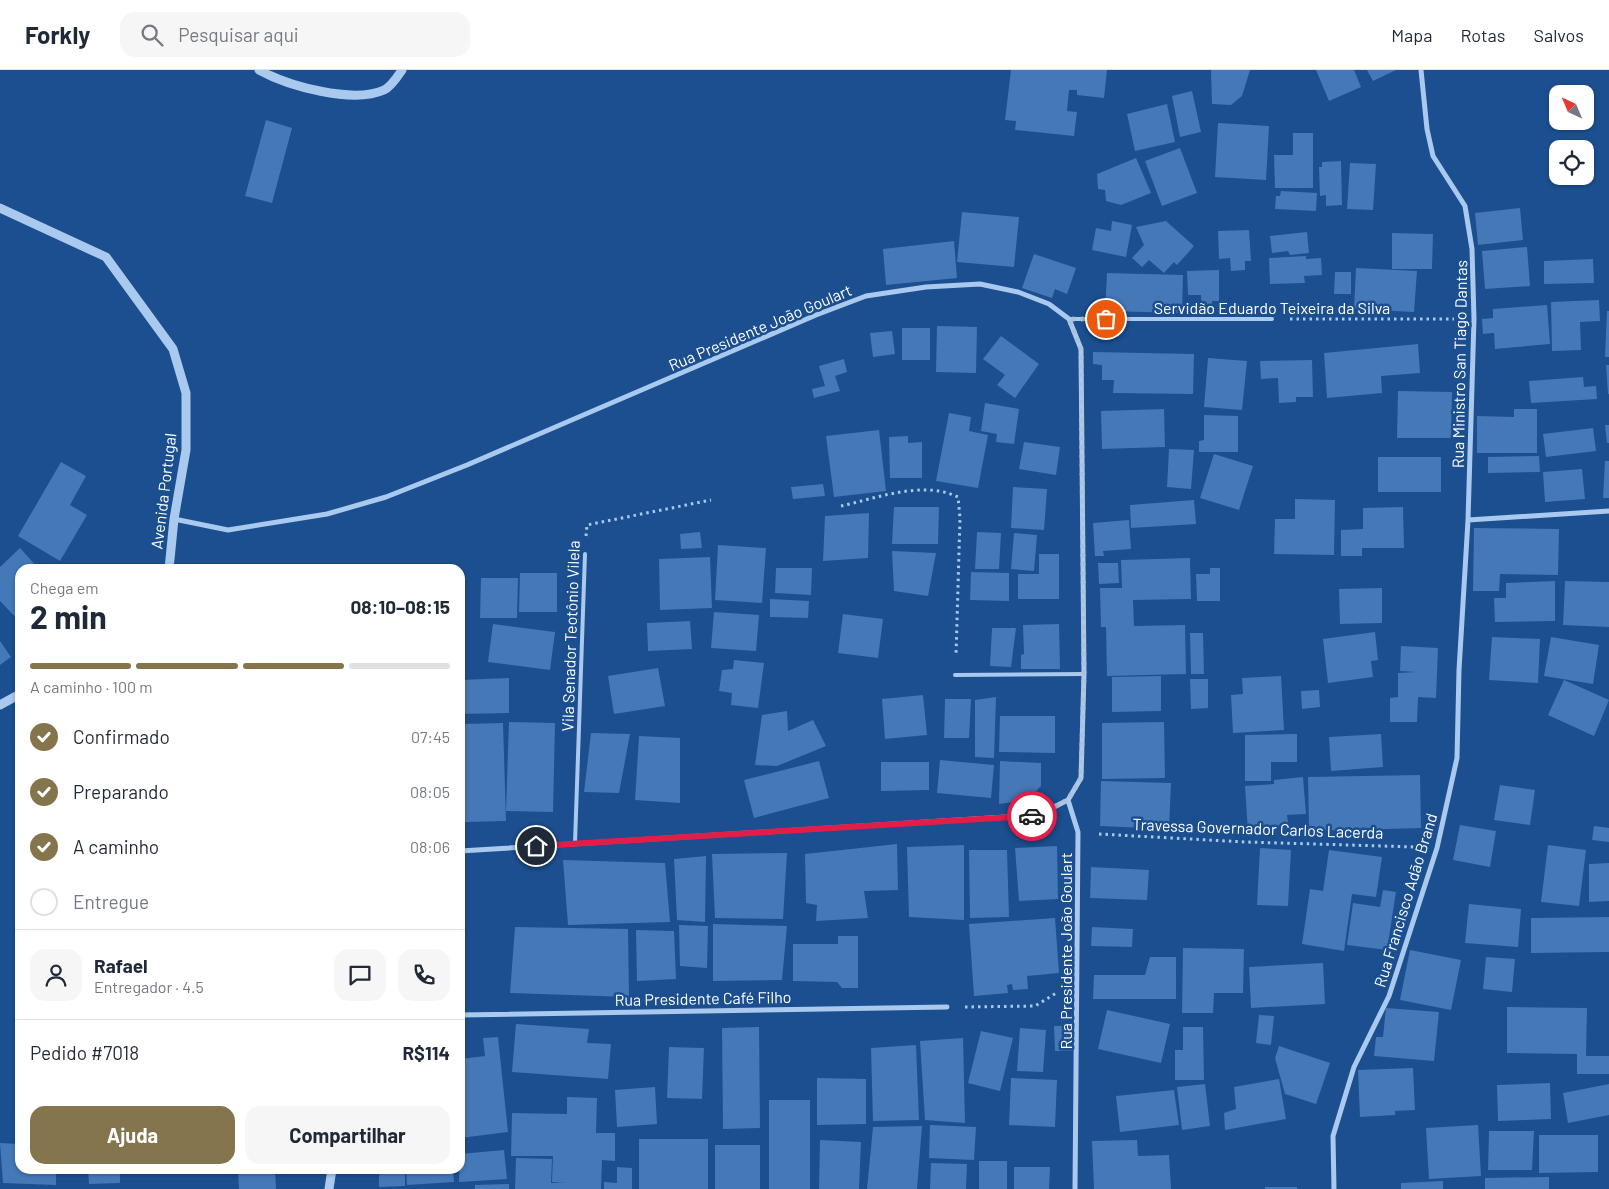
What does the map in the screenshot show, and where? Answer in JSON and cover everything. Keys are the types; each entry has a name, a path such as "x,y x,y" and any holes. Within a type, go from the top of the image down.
{"street":[{"path":"259,70 269,76 333,94 365,95 386,89 402,70"},
{"name":"Rua Ministro San Tiago Dantas","path":"1421,70 1427,129 1433,156 1465,206 1472,249 1474,320 1468,520"},
{"name":"Avenida Portugal","path":"0,208 106,257 172,350 186,394 186,450 174,519 170,564"},
{"name":"Rua Presidente João Goulart","path":"174,519 228,530 327,514 386,497 467,465 799,322 866,296 926,287 980,284 1018,292 1049,304 1069,319"},
{"path":"465,851 1038,815 1068,800 1081,778 1084,674 1081,349 1069,319"},
{"path":"1468,520 1609,512"},
{"name":"Rua Francisco Adão Brand","path":"1334,1189 1333,1136 1354,1067 1389,996 1437,848 1457,758 1459,670 1468,520"},
{"path":"0,705 15,697"},
{"name":"Rua Presidente João Goulart","path":"1068,800 1078,832 1075,1189"},
{"name":"Rua Presidente Café Filho","path":"465,1015 947,1007"},
{"path":"329,1189 331,1174"}],"lane":[{"name":"Servidão Eduardo Teixeira da Silva","path":"1069,319 1272,319"},
{"name":"Vila Senador Teotônio Vilela","path":"575,844 585,554"},
{"path":"956,675 1084,674"}],"path":[{"name":"Servidão Eduardo Teixeira da Silva","path":"1272,319 1474,320"},
{"path":"841,506 917,490 931,490 958,496 960,518 956,675"},
{"name":"Vila Senador Teotônio Vilela","path":"585,554 587,525 711,500"},
{"name":"Travessa Governador Carlos Lacerda","path":"1078,832 1245,842 1320,842 1437,848"},
{"path":"947,1007 1035,1006 1078,980"}],"building":[{"path":"1011,70 1107,70 1104,98 1077,95 1077,90 1069,90 1067,111 1077,112 1074,136 1015,130 1016,121 1005,120"},
{"path":"1211,70 1250,70 1242,96 1231,105 1212,104"},
{"path":"1316,70 1354,70 1361,87 1329,101"},
{"path":"1367,70 1396,70 1373,81"},
{"path":"1192,91 1201,132 1180,137 1172,96"},
{"path":"1167,104 1175,142 1135,151 1127,114"},
{"path":"266,120 292,128 272,203 245,196"},
{"path":"1218,123 1269,126 1266,180 1215,177"},
{"path":"1293,133 1313,133 1313,188 1275,188 1274,155 1293,155"},
{"path":"1180,148 1197,193 1162,206 1145,161"},
{"path":"1136,158 1151,193 1121,205 1106,201 1105,190 1098,189 1097,174"},
{"path":"1341,161 1342,205 1326,206 1326,195 1320,196 1319,167 1322,167 1322,162"},
{"path":"1350,163 1376,164 1373,210 1347,209"},
{"path":"1281,191 1317,193 1316,211 1275,209 1276,196 1280,196"},
{"path":"1520,208 1523,240 1478,245 1475,213"},
{"path":"962,212 1019,217 1014,267 957,262"},
{"path":"1112,221 1132,225 1126,257 1092,250 1096,228 1111,231"},
{"path":"1166,221 1194,246 1177,265 1174,262 1164,273 1149,260 1142,267 1132,258 1144,245 1136,227"},
{"path":"1249,230 1251,261 1245,261 1245,270 1231,271 1230,258 1219,259 1218,231"},
{"path":"1307,232 1309,253 1290,255 1288,251 1272,253 1270,236"},
{"path":"1392,233 1433,234 1432,269 1392,269"},
{"path":"954,241 957,278 886,285 883,249"},
{"path":"1527,247 1530,286 1485,289 1482,251"},
{"path":"1034,254 1076,268 1067,294 1055,289 1052,298 1022,288"},
{"path":"1306,256 1306,259 1321,258 1322,275 1304,276 1305,283 1270,284 1269,258"},
{"path":"1593,259 1594,283 1544,284 1544,261"},
{"path":"1356,268 1417,271 1414,312 1354,309"},
{"path":"1219,270 1219,301 1212,301 1212,313 1202,313 1201,295 1188,295 1187,271"},
{"path":"1335,272 1351,272 1351,294 1334,294"},
{"path":"1107,273 1183,275 1182,313 1105,311"},
{"path":"1599,300 1600,321 1580,322 1581,350 1552,351 1551,302"},
{"path":"1547,305 1550,344 1495,349 1494,333 1483,334 1482,319 1493,318 1493,309"},
{"path":"1607,311 1609,311 1609,357 1605,357"},
{"path":"937,326 977,327 976,373 936,372"},
{"path":"902,328 930,328 930,360 902,360"},
{"path":"892,331 895,354 873,357 870,333"},
{"path":"1001,336 1039,364 1015,398 997,385 1005,375 983,359"},
{"path":"1418,344 1420,373 1381,376 1382,393 1327,398 1324,353"},
{"path":"1093,352 1194,354 1193,394 1113,393 1114,380 1102,380 1102,365 1093,364"},
{"path":"1208,358 1247,361 1242,410 1204,407"},
{"path":"844,359 847,372 835,376 840,391 814,398 812,389 825,386 819,366"},
{"path":"1312,360 1313,397 1296,397 1296,402 1279,403 1278,378 1261,379 1260,361"},
{"path":"1606,365 1609,365 1609,394 1608,394"},
{"path":"1583,377 1584,387 1596,386 1597,399 1531,403 1529,381"},
{"path":"1398,391 1452,392 1451,438 1397,438"},
{"path":"985,403 1019,409 1014,444 996,442 997,434 981,431"},
{"path":"1164,409 1165,447 1102,449 1101,411"},
{"path":"1514,409 1537,409 1537,453 1477,453 1477,416 1514,417"},
{"path":"949,413 971,417 969,431 988,435 978,488 936,481"},
{"path":"1204,415 1238,416 1238,452 1199,452 1199,441 1204,440"},
{"path":"1605,425 1609,425 1609,443 1607,443"},
{"path":"1593,428 1596,451 1546,457 1543,434"},
{"path":"879,430 886,491 834,497 826,436"},
{"path":"908,436 908,443 922,442 922,478 890,478 889,437"},
{"path":"1024,442 1060,447 1056,475 1019,469"},
{"path":"1169,449 1194,450 1191,489 1167,487"},
{"path":"1214,454 1253,466 1239,510 1200,498"},
{"path":"1539,456 1540,472 1488,473 1488,457"},
{"path":"1378,457 1441,457 1441,492 1378,492"},
{"path":"1605,461 1609,461 1609,498 1603,498"},
{"path":"61,462 86,476 70,505 87,515 60,561 18,536"},
{"path":"1582,469 1585,499 1545,502 1543,472"},
{"path":"823,484 825,496 793,499 791,487"},
{"path":"1013,487 1047,489 1044,530 1011,528"},
{"path":"1295,499 1335,500 1334,555 1274,554 1275,519 1295,519"},
{"path":"1194,500 1196,524 1131,528 1130,505"},
{"path":"894,507 939,507 938,544 892,544"},
{"path":"1403,507 1404,548 1362,548 1362,556 1341,556 1341,530 1363,529 1363,508"},
{"path":"869,513 868,558 823,561 825,516"},
{"path":"1129,520 1131,549 1103,551 1104,556 1095,556 1093,523"},
{"path":"1474,528 1559,529 1558,575 1500,574 1499,591 1473,591"},
{"path":"700,532 702,548 681,549 680,534"},
{"path":"977,532 1001,533 999,569 975,569"},
{"path":"1014,533 1037,535 1034,571 1011,569"},
{"path":"718,545 766,548 762,603 715,600"},
{"path":"20,548 34,564 15,564 15,617 0,601 0,567"},
{"path":"892,551 936,553 928,596 894,591"},
{"path":"1039,554 1059,554 1059,599 1018,599 1018,574 1039,574"},
{"path":"710,557 712,608 660,610 659,559"},
{"path":"1190,558 1191,599 1133,600 1134,626 1185,625 1186,674 1107,676 1106,627 1101,627 1100,588 1122,588 1121,560"},
{"path":"1098,563 1118,563 1119,583 1099,584"},
{"path":"776,568 812,568 811,595 775,593"},
{"path":"1210,568 1220,568 1220,601 1197,601 1196,574 1210,574"},
{"path":"971,572 1009,573 1009,601 970,600"},
{"path":"520,573 557,573 557,612 519,612"},
{"path":"481,578 518,578 517,618 480,618"},
{"path":"1555,581 1555,621 1495,622 1494,598 1506,598 1506,583"},
{"path":"1565,581 1609,582 1609,627 1563,625"},
{"path":"1382,588 1382,623 1340,624 1339,589"},
{"path":"770,599 809,601 808,618 770,617"},
{"path":"714,612 759,615 756,651 711,648"},
{"path":"843,614 883,619 878,658 838,653"},
{"path":"690,621 692,649 648,651 647,623"},
{"path":"493,624 555,632 550,670 488,662"},
{"path":"1059,624 1060,669 1021,669 1021,655 1024,654 1023,625"},
{"path":"992,628 1016,628 1011,667 990,666"},
{"path":"1375,632 1378,660 1371,661 1373,677 1328,683 1323,639"},
{"path":"1190,633 1203,633 1204,674 1191,674"},
{"path":"1492,637 1540,639 1538,683 1489,680"},
{"path":"1551,637 1599,645 1593,684 1544,676"},
{"path":"0,641 11,657 0,665"},
{"path":"1401,646 1438,648 1436,698 1418,697 1417,722 1390,722 1390,698 1398,697 1398,673 1416,672 1400,671"},
{"path":"734,660 764,663 758,708 731,705 732,693 719,691 722,670 733,669"},
{"path":"658,668 665,706 614,714 608,676"},
{"path":"1161,676 1161,711 1112,712 1112,677"},
{"path":"1281,676 1284,730 1233,733 1231,695 1243,694 1242,678"},
{"path":"509,678 509,713 465,714 465,680"},
{"path":"1190,679 1208,679 1208,708 1191,709"},
{"path":"1564,680 1609,700 1594,736 1548,715"},
{"path":"1319,690 1320,707 1302,709 1301,691"},
{"path":"923,695 927,735 885,739 882,699"},
{"path":"996,697 994,758 975,757 975,700"},
{"path":"945,699 971,699 969,738 944,738"},
{"path":"787,711 788,731 813,720 826,746 777,766 755,765 762,715"},
{"path":"1000,716 1055,716 1055,753 999,752"},
{"path":"509,722 555,723 553,812 506,811"},
{"path":"1164,722 1165,778 1102,779 1102,723"},
{"path":"503,723 506,821 465,822 465,724"},
{"path":"591,733 630,734 619,793 584,792"},
{"path":"1297,734 1297,762 1271,762 1271,781 1245,781 1245,735"},
{"path":"1381,734 1383,767 1331,771 1329,737"},
{"path":"639,736 680,738 680,803 635,800"},
{"path":"940,760 994,765 991,798 937,793"},
{"path":"819,761 829,798 754,818 744,780"},
{"path":"1000,761 1041,763 1041,786 1027,800 999,804"},
{"path":"881,762 929,762 929,790 881,791"},
{"path":"1420,775 1421,828 1309,831 1308,777"},
{"path":"1303,777 1306,814 1287,815 1289,829 1248,832 1245,786 1274,784 1274,780"},
{"path":"1101,781 1171,783 1169,829 1100,826"},
{"path":"1500,785 1535,790 1530,825 1494,820"},
{"path":"1460,825 1496,831 1490,867 1453,860"},
{"path":"1594,826 1609,828 1609,842 1592,840"},
{"path":"897,844 898,890 864,891 868,918 816,921 817,905 806,903 805,854"},
{"path":"964,845 964,920 909,917 907,847"},
{"path":"1548,845 1586,850 1579,906 1541,902"},
{"path":"1057,846 1058,899 1019,901 1015,848"},
{"path":"1260,848 1291,850 1288,906 1257,905"},
{"path":"969,850 1007,850 1009,917 970,918"},
{"path":"1329,850 1382,857 1376,897 1352,894 1344,951 1302,944 1310,889 1323,891"},
{"path":"787,853 783,919 715,918 712,854"},
{"path":"706,856 705,922 677,920 674,859"},
{"path":"563,860 665,863 670,922 568,925"},
{"path":"1609,863 1609,901 1589,902 1589,864"},
{"path":"1091,867 1149,870 1147,900 1090,898"},
{"path":"1383,890 1396,892 1387,950 1347,945 1353,903 1380,907"},
{"path":"1469,904 1521,909 1518,947 1465,943"},
{"path":"1609,917 1609,952 1531,953 1531,918"},
{"path":"1055,918 1059,973 1027,976 1028,989 1013,990 1012,984 1007,985 1008,993 974,996 969,924"},
{"path":"713,924 787,926 782,980 713,981"},
{"path":"679,925 708,926 707,968 680,966"},
{"path":"515,927 628,929 629,997 510,993"},
{"path":"1092,927 1133,929 1132,947 1091,946"},
{"path":"636,930 674,931 676,979 637,981"},
{"path":"838,936 858,936 858,988 842,988 837,982 793,981 793,944 838,944"},
{"path":"1183,948 1244,949 1243,993 1214,993 1213,1013 1182,1013"},
{"path":"1410,950 1461,960 1451,1010 1400,1000"},
{"path":"1150,957 1176,957 1176,999 1093,999 1094,975 1145,975"},
{"path":"1486,957 1515,959 1512,992 1483,989"},
{"path":"1323,963 1325,1004 1251,1008 1249,967"},
{"path":"1507,1007 1587,1008 1586,1056 1609,1056 1609,1074 1577,1074 1577,1054 1507,1053"},
{"path":"1386,1008 1439,1012 1434,1061 1374,1056 1376,1037 1383,1037"},
{"path":"1107,1010 1170,1024 1161,1063 1098,1049"},
{"path":"1259,1015 1274,1016 1271,1045 1256,1043"},
{"path":"516,1024 589,1029 587,1043 611,1044 608,1079 512,1072"},
{"path":"1054,1026 1072,1026 1072,1051 1055,1051"},
{"path":"759,1027 760,1128 723,1129 722,1028"},
{"path":"1183,1027 1203,1027 1204,1080 1175,1080 1175,1050 1183,1050"},
{"path":"1020,1028 1046,1030 1043,1072 1017,1071"},
{"path":"981,1031 1013,1038 1000,1091 968,1083"},
{"path":"498,1037 508,1132 465,1137 465,1058 485,1056 483,1038"},
{"path":"963,1038 965,1123 925,1120 920,1041"},
{"path":"916,1045 919,1120 873,1121 871,1048"},
{"path":"1279,1046 1330,1063 1316,1104 1285,1094 1275,1058"},
{"path":"669,1047 704,1048 702,1099 667,1098"},
{"path":"1413,1068 1415,1110 1395,1111 1395,1115 1360,1117 1358,1070"},
{"path":"817,1078 866,1079 866,1124 817,1125"},
{"path":"1011,1078 1057,1080 1055,1127 1009,1125"},
{"path":"1279,1079 1286,1119 1225,1130 1224,1113 1236,1109 1234,1087"},
{"path":"1550,1083 1551,1119 1498,1121 1497,1085"},
{"path":"1205,1084 1210,1126 1182,1130 1177,1087"},
{"path":"1609,1084 1609,1115 1568,1123 1563,1093"},
{"path":"655,1087 657,1124 617,1127 615,1090"},
{"path":"1174,1090 1179,1125 1120,1132 1116,1096"},
{"path":"567,1097 597,1098 596,1133 615,1133 615,1161 602,1160 601,1189 515,1189 516,1158 552,1159 551,1183 565,1183 552,1182 553,1156 511,1156 512,1113 567,1114"},
{"path":"769,1100 810,1100 810,1189 769,1189"},
{"path":"930,1125 976,1127 974,1160 929,1158"},
{"path":"1478,1125 1481,1176 1429,1179 1426,1128"},
{"path":"922,1126 917,1189 867,1189 873,1127"},
{"path":"1489,1131 1534,1131 1532,1170 1488,1170"},
{"path":"1539,1135 1598,1135 1598,1172 1539,1173"},
{"path":"639,1139 708,1139 708,1189 639,1189"},
{"path":"820,1140 861,1142 859,1189 819,1189"},
{"path":"1137,1140 1138,1156 1169,1155 1171,1189 1094,1189 1092,1141"},
{"path":"0,1143 15,1144 15,1174 56,1174 56,1185 3,1183"},
{"path":"715,1145 760,1145 760,1189 715,1189"},
{"path":"504,1150 507,1179 459,1182 459,1174 465,1174 465,1154"},
{"path":"979,1161 1007,1161 1007,1189 979,1189"},
{"path":"931,1163 967,1164 966,1189 930,1189"},
{"path":"617,1167 632,1168 632,1189 604,1189 604,1182 617,1183"},
{"path":"1014,1167 1050,1167 1049,1189 1014,1189"},
{"path":"88,1174 120,1174 120,1183 89,1184"},
{"path":"238,1174 275,1174 276,1189 239,1189"},
{"path":"379,1174 405,1174 405,1186 379,1187"},
{"path":"406,1174 453,1174 454,1182 407,1185"},
{"path":"1549,1177 1549,1189 1485,1189 1485,1178"},
{"path":"1443,1181 1443,1189 1401,1189 1401,1183"},
{"path":"509,1184 509,1189 475,1189 475,1185"},
{"path":"1265,1187 1297,1187 1297,1189 1265,1189"}],"way so far":[{"path":"1032,816 1038,815 1068,800 1081,778 1084,674 1081,349 1069,319 1106,319"}],"route":[{"path":"536,846 1032,816"}]}
